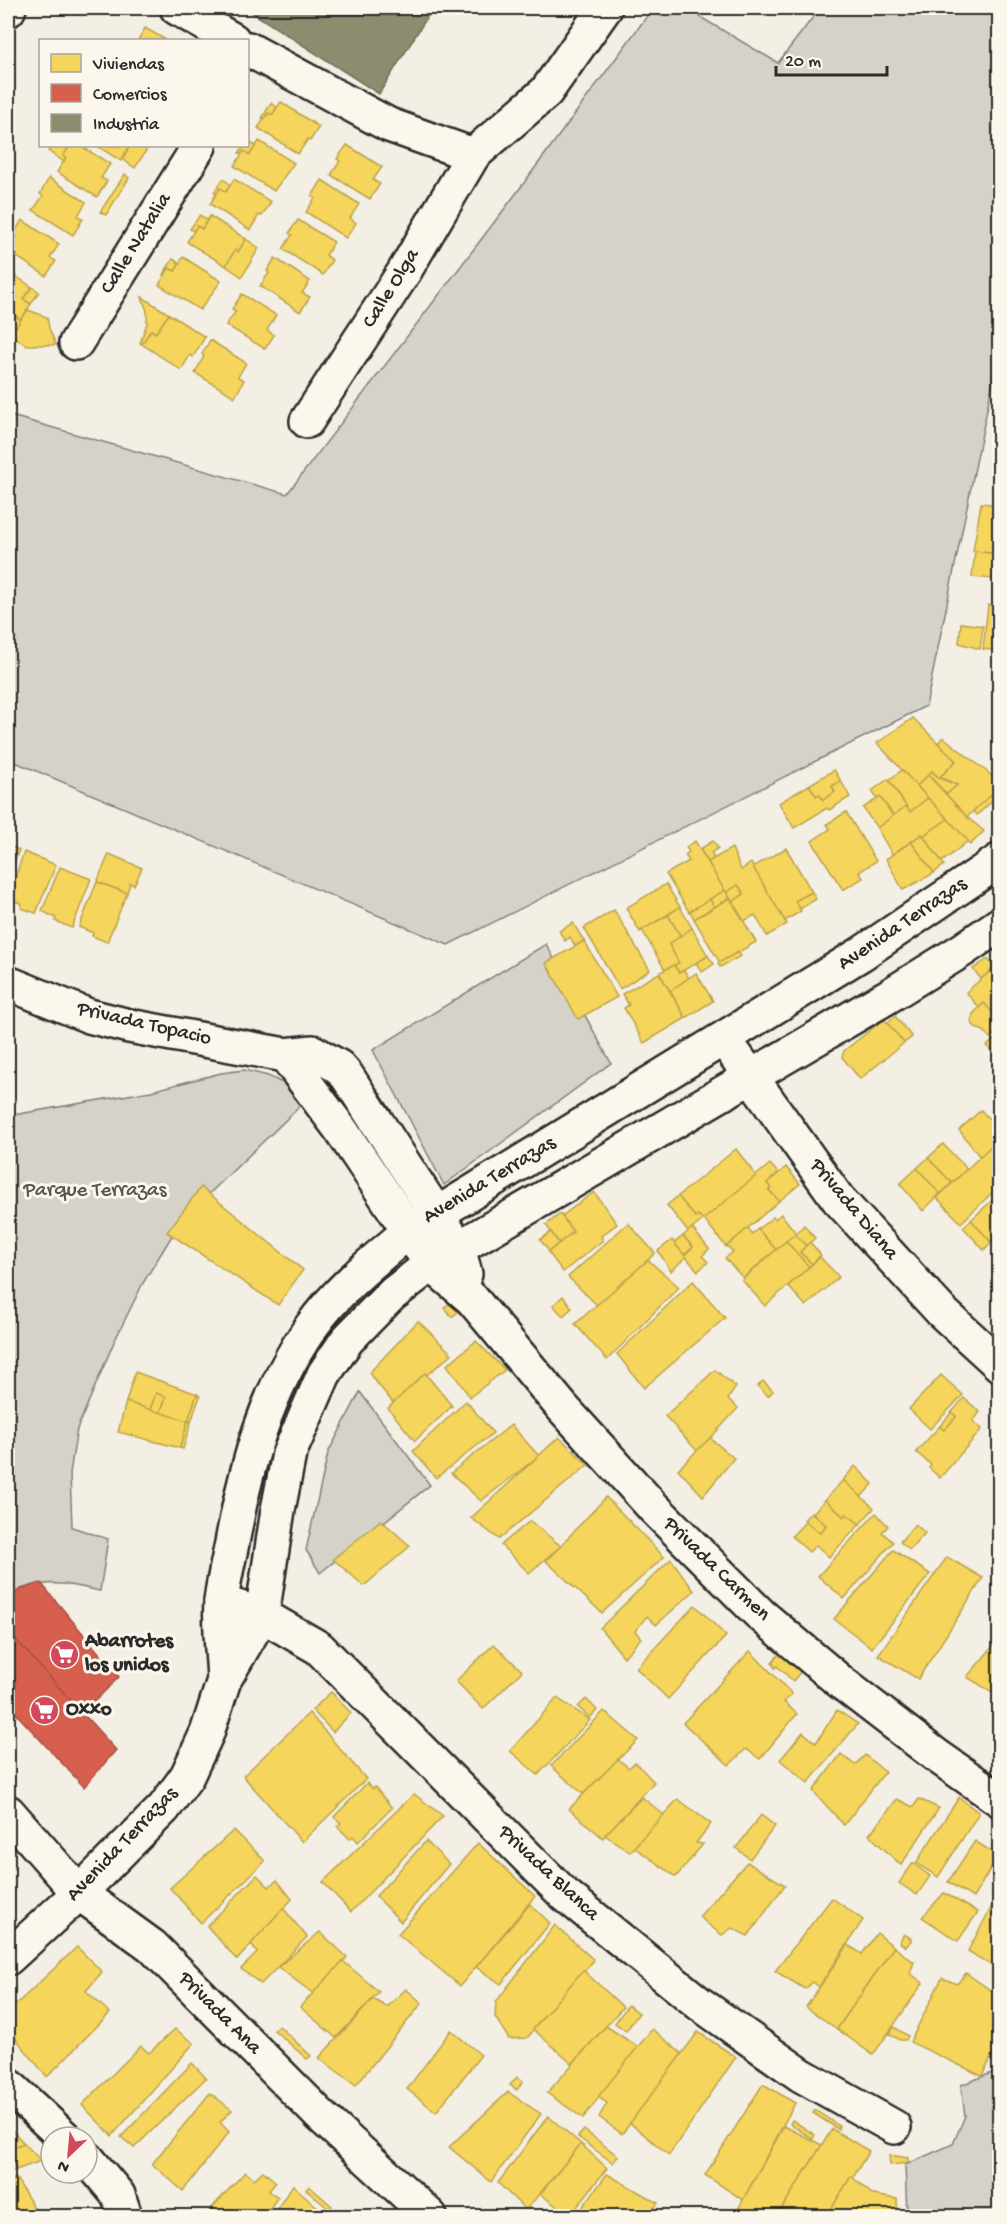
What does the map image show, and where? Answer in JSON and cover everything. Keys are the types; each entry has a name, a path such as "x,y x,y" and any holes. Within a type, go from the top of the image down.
{"street":[{"path":"177,8 224,39"},
{"name":"Calle Olga","path":"307,421 404,272 473,155 546,92 605,8"},
{"path":"249,55 389,125 473,155"},
{"name":"Calle Natalia","path":"76,343 198,147"},
{"name":"Avenida Terrazas","path":"224,1680 221,1602 240,1501 254,1445 266,1410 288,1364 312,1325 335,1299 366,1268 409,1231 436,1213 861,954 999,860"},
{"name":"Avenida Terrazas","path":"8,1958 80,1893 164,1808 188,1776 207,1733 224,1680 262,1615 278,1510 290,1454 324,1374 347,1340 390,1296 431,1264 887,998 999,924"},
{"name":"Privada Topacio","path":"8,983 89,1016 129,1026 285,1055 313,1052 326,1058 348,1076 436,1213"},
{"name":"Privada Diana","path":"724,1039 838,1199 942,1312 999,1365"},
{"path":"285,1055 342,1130 409,1231"},
{"path":"342,1130 369,1111"},
{"name":"Privada Carmen","path":"436,1213 458,1247 472,1299"},
{"name":"Privada Carmen","path":"409,1231 431,1264 472,1299 562,1407 653,1508 760,1614 842,1683 999,1800"},
{"name":"Privada Blanca","path":"221,1602 262,1615 319,1648 563,1893 581,1908 700,2004 801,2074 894,2127"},
{"name":"Privada Ana","path":"8,1812 80,1893 152,1946 321,2116 430,2217"},
{"path":"8,2085 51,2125"},
{"path":"99,2172 118,2195 125,2217"}],"green space":[{"path":"653,8 685,8 778,63 820,8 999,8 999,351 926,706 448,945 8,759 8,415 287,494 515,195"},
{"path":"546,944 611,1063 444,1185 373,1050"},
{"name":"Parque Terrazas","path":"244,1070 268,1076 293,1088 301,1102 297,1109 181,1221 143,1283 114,1342 77,1429 70,1473 72,1527 108,1539 100,1591 64,1584 43,1584 32,1586 8,1597 8,1116 151,1091 221,1073"},
{"path":"360,1392 430,1485 320,1573 306,1550 328,1453"},
{"path":"999,2070 999,2216 907,2216 905,2165 953,2144 965,2116 961,2085"}],"building: Viviendas":[{"path":"145,28 164,39 139,39"},
{"path":"281,102 319,127 298,154 258,128 268,113 272,115"},
{"path":"271,103 277,107 272,115 268,113 264,119 262,118"},
{"path":"259,141 294,163 274,191 234,166 244,151 250,155"},
{"path":"249,142 256,146 250,155 244,151 242,154 239,153 243,147 249,147"},
{"path":"347,145 382,167 373,180 380,184 370,199 331,175 340,161 337,159"},
{"path":"51,147 69,147 63,156 66,158 64,162 48,151"},
{"path":"69,147 83,147 110,164 101,178 107,181 97,197 57,172 66,158 63,156"},
{"path":"99,147 129,147 121,161"},
{"path":"129,147 148,147 135,168 122,159"},
{"path":"125,174 129,178 106,215 100,212"},
{"path":"49,178 86,202 78,216 83,219 73,235 33,210 43,196 40,194"},
{"path":"223,179 230,184 226,192 220,188 217,194 214,192"},
{"path":"234,179 271,202 262,216 259,215 250,230 210,204 220,188 226,192"},
{"path":"322,180 359,204 350,218 356,223 346,238 306,212"},
{"path":"200,215 207,220 202,229 197,226 194,231 190,229"},
{"path":"210,216 246,239 238,252 235,250 226,266 187,242 197,226 202,229"},
{"path":"22,220 59,244 50,258 56,261 46,276 8,251 17,237 13,235"},
{"path":"298,220 334,242 326,255 332,260 323,275 283,249 292,235 289,233"},
{"path":"246,239 259,248 242,277 226,266 235,250 238,252"},
{"path":"183,257 221,281 200,310 159,285 169,268 175,271"},
{"path":"275,258 310,281 302,293 310,297 300,312 260,286"},
{"path":"173,259 180,263 175,271 169,268 164,276 163,275"},
{"path":"8,271 32,287 23,299 31,304 21,320 8,311"},
{"path":"32,287 39,292 31,304 23,299"},
{"path":"242,294 276,315 267,330 274,335 265,349 226,325 236,311 232,309"},
{"path":"142,297 169,314 156,333 151,330 142,344 140,343 147,323 147,311"},
{"path":"28,310 47,317 56,345 26,345 9,334"},
{"path":"8,311 21,320 12,332 8,330"},
{"path":"169,314 205,337 193,357 190,355 181,370 142,344 151,330 156,333"},
{"path":"210,340 246,363 238,377 244,380 235,397 195,373"},
{"path":"981,503 1000,505 1000,554 973,551"},
{"path":"975,551 996,554 993,579 972,577"},
{"path":"988,605 1000,607 1000,651 983,649"},
{"path":"961,623 983,626 980,649 959,643"},
{"path":"913,718 956,761 939,778 932,771 917,786 877,743"},
{"path":"943,737 1000,782 1000,787 967,817 946,794 957,785 940,777 956,761 938,743"},
{"path":"834,770 841,781 832,786 835,792 823,800 819,794 816,796 809,785"},
{"path":"902,770 928,798 910,812 889,780"},
{"path":"932,771 939,778 957,785 947,794 928,775"},
{"path":"928,775 967,817 984,831 970,845 917,786"},
{"path":"888,779 906,806 894,816 880,797 877,799 872,791"},
{"path":"841,781 850,797 794,828 779,803 809,785 816,796 819,794 823,800 835,792 832,786"},
{"path":"1000,787 1000,794 977,815 973,811"},
{"path":"880,797 894,817 877,828 863,808"},
{"path":"928,798 948,819 892,854 877,828 906,806 910,812"},
{"path":"846,812 876,861 859,872 863,878 843,890 812,841 830,829 827,824"},
{"path":"948,819 968,841 942,862 923,836"},
{"path":"922,834 944,865 934,873 911,842"},
{"path":"695,841 725,890 689,912 666,874 689,861 685,855 689,852 686,847"},
{"path":"713,841 718,848 711,853 714,858 708,862 700,849"},
{"path":"911,842 934,873 903,890 886,859"},
{"path":"8,845 19,850 8,879"},
{"path":"732,848 741,870 751,863 787,924 767,936 755,915 744,921 732,902 744,894 738,885 726,893 708,862"},
{"path":"786,848 812,892 795,901 801,911 785,921 753,867"},
{"path":"24,852 56,865 36,913 21,908 22,904 8,898"},
{"path":"109,854 142,868 134,885 130,883 127,893 97,882"},
{"path":"60,867 91,879 72,928 55,921 56,918 42,911"},
{"path":"97,882 127,893 107,942 79,927"},
{"path":"666,884 680,907 640,932 626,908"},
{"path":"738,885 744,894 732,902 726,893"},
{"path":"725,890 730,898 714,907 710,899"},
{"path":"812,892 816,899 800,909 795,901"},
{"path":"730,898 756,942 720,963 694,919"},
{"path":"710,899 714,907 694,919 690,911"},
{"path":"680,907 692,928 681,937 668,915"},
{"path":"614,910 650,970 620,989 584,928"},
{"path":"668,915 681,937 669,944 679,963 665,970 642,930"},
{"path":"573,923 584,941 575,946 570,937 565,941 559,931"},
{"path":"692,928 708,956 679,973 674,965 679,963 669,944"},
{"path":"584,941 617,997 578,1019 546,963"},
{"path":"738,952 741,956 720,967 718,963"},
{"path":"708,956 714,964 702,972 696,963"},
{"path":"988,959 994,968 981,979 973,969"},
{"path":"1000,963 1000,1021 984,1003 979,1008 966,992"},
{"path":"674,965 679,973 684,970 689,978 670,991 659,973"},
{"path":"659,973 686,1018 644,1043 624,1008 629,1005 622,994"},
{"path":"696,973 713,1001 686,1018 670,991"},
{"path":"984,1003 1000,1021 1000,1030 990,1038 971,1022 973,1014"},
{"path":"895,1016 912,1037 904,1043 887,1023"},
{"path":"884,1019 904,1043 860,1079 842,1057 844,1051"},
{"path":"998,1036 1000,1049 994,1054 987,1046"},
{"path":"981,1110 1000,1131 1000,1138 980,1157 959,1130"},
{"path":"943,1144 967,1169 952,1183 928,1158"},
{"path":"993,1144 1000,1150 1000,1185 961,1223 937,1198"},
{"path":"736,1149 756,1176 703,1220 698,1215 695,1217 678,1196"},
{"path":"928,1158 952,1183 940,1194 917,1168"},
{"path":"770,1164 778,1173 767,1183 771,1188 769,1190 779,1201 726,1247 704,1219"},
{"path":"786,1167 800,1184 779,1201 769,1190 771,1188 767,1183"},
{"path":"917,1168 940,1194 923,1211 900,1184"},
{"path":"201,1187 303,1270 278,1305 167,1232"},
{"path":"594,1192 617,1224 601,1236 603,1240 563,1272 548,1252 573,1232 562,1216"},
{"path":"1000,1193 1000,1234 991,1242 971,1220"},
{"path":"678,1196 695,1217 698,1215 703,1220 688,1232 667,1205"},
{"path":"560,1214 573,1232 559,1243 546,1225"},
{"path":"781,1214 796,1233 776,1250 758,1229 773,1217 775,1219"},
{"path":"971,1220 991,1242 984,1250 963,1227"},
{"path":"628,1223 655,1253 599,1307 568,1277"},
{"path":"804,1225 815,1238 806,1246 795,1234"},
{"path":"692,1228 709,1249 702,1256 708,1262 698,1271 684,1255 693,1247 683,1236"},
{"path":"748,1228 752,1234 758,1229 776,1250 743,1278 725,1258 733,1252 727,1246"},
{"path":"551,1232 559,1243 549,1251 540,1240"},
{"path":"795,1234 806,1246 800,1252 812,1264 809,1267 786,1241"},
{"path":"683,1236 693,1247 684,1255 674,1243"},
{"path":"672,1240 686,1257 671,1271 658,1251"},
{"path":"786,1241 809,1267 765,1306 742,1280"},
{"path":"810,1242 821,1255 812,1264 800,1252"},
{"path":"820,1257 839,1277 806,1306 788,1286"},
{"path":"648,1260 679,1287 607,1360 575,1324"},
{"path":"693,1281 725,1318 644,1388 617,1354"},
{"path":"563,1296 572,1308 563,1316 553,1305"},
{"path":"452,1301 460,1310 452,1317 444,1308"},
{"path":"418,1321 452,1354 393,1403 369,1373"},
{"path":"476,1341 505,1370 470,1397 447,1365"},
{"path":"715,1370 736,1387 728,1399 738,1408 698,1452 665,1416"},
{"path":"135,1372 197,1394 188,1421 160,1413 166,1397 156,1393 150,1410 126,1402"},
{"path":"425,1373 452,1406 415,1441 388,1408"},
{"path":"941,1375 963,1395 930,1429 909,1409"},
{"path":"763,1381 773,1391 768,1396 758,1386"},
{"path":"156,1393 166,1397 160,1413 150,1410"},
{"path":"197,1394 200,1396 191,1422 188,1421"},
{"path":"964,1398 980,1412 973,1421 982,1429 940,1478 929,1468 931,1465 916,1452 940,1426 944,1430 956,1417 952,1412"},
{"path":"466,1401 493,1433 436,1478 413,1451"},
{"path":"126,1402 188,1421 180,1448 118,1432"},
{"path":"952,1412 956,1417 944,1430 940,1426"},
{"path":"188,1421 191,1422 183,1449 180,1448"},
{"path":"511,1425 539,1456 481,1501 451,1473"},
{"path":"559,1437 588,1465 499,1539 471,1518"},
{"path":"710,1438 734,1458 703,1496 678,1469"},
{"path":"855,1466 873,1484 861,1497 843,1480"},
{"path":"843,1480 874,1508 860,1524 846,1514 844,1517 825,1500"},
{"path":"606,1497 664,1557 602,1613 546,1561"},
{"path":"825,1500 844,1517 846,1514 860,1524 829,1557 816,1545 809,1552 792,1536 806,1521 820,1533 826,1525 813,1513"},
{"path":"811,1512 826,1525 820,1533 804,1520"},
{"path":"876,1513 888,1526 882,1532 893,1542 844,1599 818,1576"},
{"path":"381,1520 410,1546 364,1586 333,1559"},
{"path":"530,1521 561,1546 529,1573 501,1545"},
{"path":"915,1524 925,1533 910,1550 900,1542"},
{"path":"893,1550 930,1574 872,1648 834,1619"},
{"path":"947,1557 983,1578 918,1679 878,1655"},
{"path":"671,1559 694,1591 656,1625 647,1616 635,1631 641,1638 624,1657 600,1628"},
{"path":"695,1605 726,1636 668,1699 636,1668"},
{"path":"1000,1638 1000,1697 967,1677"},
{"path":"494,1644 522,1671 483,1709 456,1681"},
{"path":"750,1651 792,1694 784,1702 797,1714 760,1759 746,1749 729,1765 683,1723"},
{"path":"781,1652 802,1670 793,1681 773,1665 772,1662"},
{"path":"331,1692 351,1713 333,1732 312,1710"},
{"path":"557,1698 590,1720 538,1775 510,1751"},
{"path":"586,1699 597,1710 590,1718 578,1707"},
{"path":"837,1710 858,1724 808,1783 780,1760 803,1732 816,1743"},
{"path":"604,1711 638,1740 583,1794 551,1766"},
{"path":"309,1713 366,1779 302,1842 243,1776"},
{"path":"841,1754 855,1765 865,1755 885,1772 844,1825 813,1791"},
{"path":"618,1759 629,1768 635,1762 654,1782 603,1838 569,1809"},
{"path":"367,1783 373,1789 375,1787 392,1808 358,1842 353,1836 350,1839 337,1826 341,1823 334,1817"},
{"path":"414,1794 443,1816 351,1912 323,1882"},
{"path":"642,1797 664,1815 630,1852 605,1835"},
{"path":"959,1797 979,1813 938,1877 916,1863"},
{"path":"678,1799 711,1824 696,1843 703,1844 676,1877 634,1847"},
{"path":"897,1799 913,1807 919,1799 939,1808 901,1865 869,1835"},
{"path":"761,1815 775,1826 750,1859 736,1848"},
{"path":"234,1830 265,1861 201,1923 170,1888"},
{"path":"426,1841 449,1864 401,1922 376,1896"},
{"path":"975,1841 998,1856 973,1898 948,1882"},
{"path":"478,1843 535,1896 460,1986 398,1934"},
{"path":"747,1862 785,1885 748,1936 732,1928 722,1935 699,1917"},
{"path":"913,1863 930,1876 917,1895 899,1883"},
{"path":"257,1875 269,1887 277,1880 292,1899 237,1960 207,1926"},
{"path":"1000,1891 1000,1971 968,1951"},
{"path":"944,1893 978,1912 958,1941 922,1917"},
{"path":"832,1898 863,1920 819,1987 813,1982 805,1989 775,1971"},
{"path":"530,1904 550,1923 501,1984 476,1967"},
{"path":"283,1908 307,1937 261,1984 241,1969 257,1953 251,1944"},
{"path":"555,1925 594,1960 527,2038 509,2039 495,2017 496,2002"},
{"path":"320,1932 347,1957 315,1995 278,1967"},
{"path":"877,1933 894,1947 837,2029 806,2007 848,1945 862,1954"},
{"path":"904,1934 912,1939 906,1947 899,1942"},
{"path":"77,1947 102,1972 86,1991 110,2013 47,2077 8,2029 8,2012"},
{"path":"894,1947 914,1962 910,1973 923,1983 873,2055 837,2029"},
{"path":"343,1961 379,1992 336,2038 300,2007"},
{"path":"583,1970 623,2007 572,2064 533,2029"},
{"path":"966,1973 1000,1997 1000,2039 982,2076 910,2042 942,1978 957,1984"},
{"path":"406,1989 422,2003 356,2085 319,2058 373,1999 387,2007"},
{"path":"628,2005 639,2013 626,2031 615,2023"},
{"path":"279,2026 311,2056 307,2059 274,2030"},
{"path":"606,2026 638,2047 583,2118 547,2093"},
{"path":"894,2027 908,2036 906,2040 900,2040 889,2034"},
{"path":"175,2029 194,2043 112,2136 82,2105 141,2046 149,2053"},
{"path":"652,2029 682,2054 622,2134 599,2117 607,2103 598,2097"},
{"path":"451,2030 481,2055 436,2112 407,2089"},
{"path":"698,2032 736,2057 669,2155 630,2123"},
{"path":"192,2063 206,2078 134,2148 121,2137"},
{"path":"517,2077 523,2081 517,2090 510,2085"},
{"path":"763,2084 795,2103 743,2200 705,2175"},
{"path":"508,2092 541,2114 491,2182 449,2147"},
{"path":"210,2093 232,2110 220,2122 229,2132 183,2191 152,2164"},
{"path":"815,2110 839,2126 838,2129 813,2113"},
{"path":"548,2116 581,2144 526,2210 498,2183"},
{"path":"792,2120 815,2135 813,2139 790,2124"},
{"path":"784,2126 822,2145 777,2216 753,2216 738,2209"},
{"path":"8,2128 24,2143 8,2150"},
{"path":"832,2129 869,2151 830,2216 777,2216"},
{"path":"584,2130 618,2156 613,2163 578,2137"},
{"path":"24,2143 39,2162 16,2170 8,2149"},
{"path":"581,2144 607,2168 570,2216 540,2194"},
{"path":"8,2149 16,2170 8,2173"},
{"path":"889,2155 908,2158 908,2163 890,2165"},
{"path":"263,2171 276,2182 269,2191 278,2197 264,2216 213,2216 208,2212 245,2172 254,2179"},
{"path":"607,2174 658,2203 648,2216 576,2216"},
{"path":"851,2176 873,2195 897,2199 898,2216 827,2216"},
{"path":"16,2178 39,2216 8,2216 8,2182"},
{"path":"293,2185 324,2213 322,2216 272,2216"},
{"path":"309,2186 332,2206 329,2209 306,2190"}],"building: Comercios":[{"name":"Abarrotes los unidos","path":"41,1583 119,1677 82,1714 8,1631 8,1597 21,1589"},
{"name":"Oxxo","path":"8,1631 116,1750 84,1787 8,1705"}],"building: Industria":[{"path":"245,8 448,8 429,14 379,94"}],"place":[{"name":"Abarrotes los unidos","path":"64,1654"},
{"name":"Oxxo","path":"45,1710"}]}
